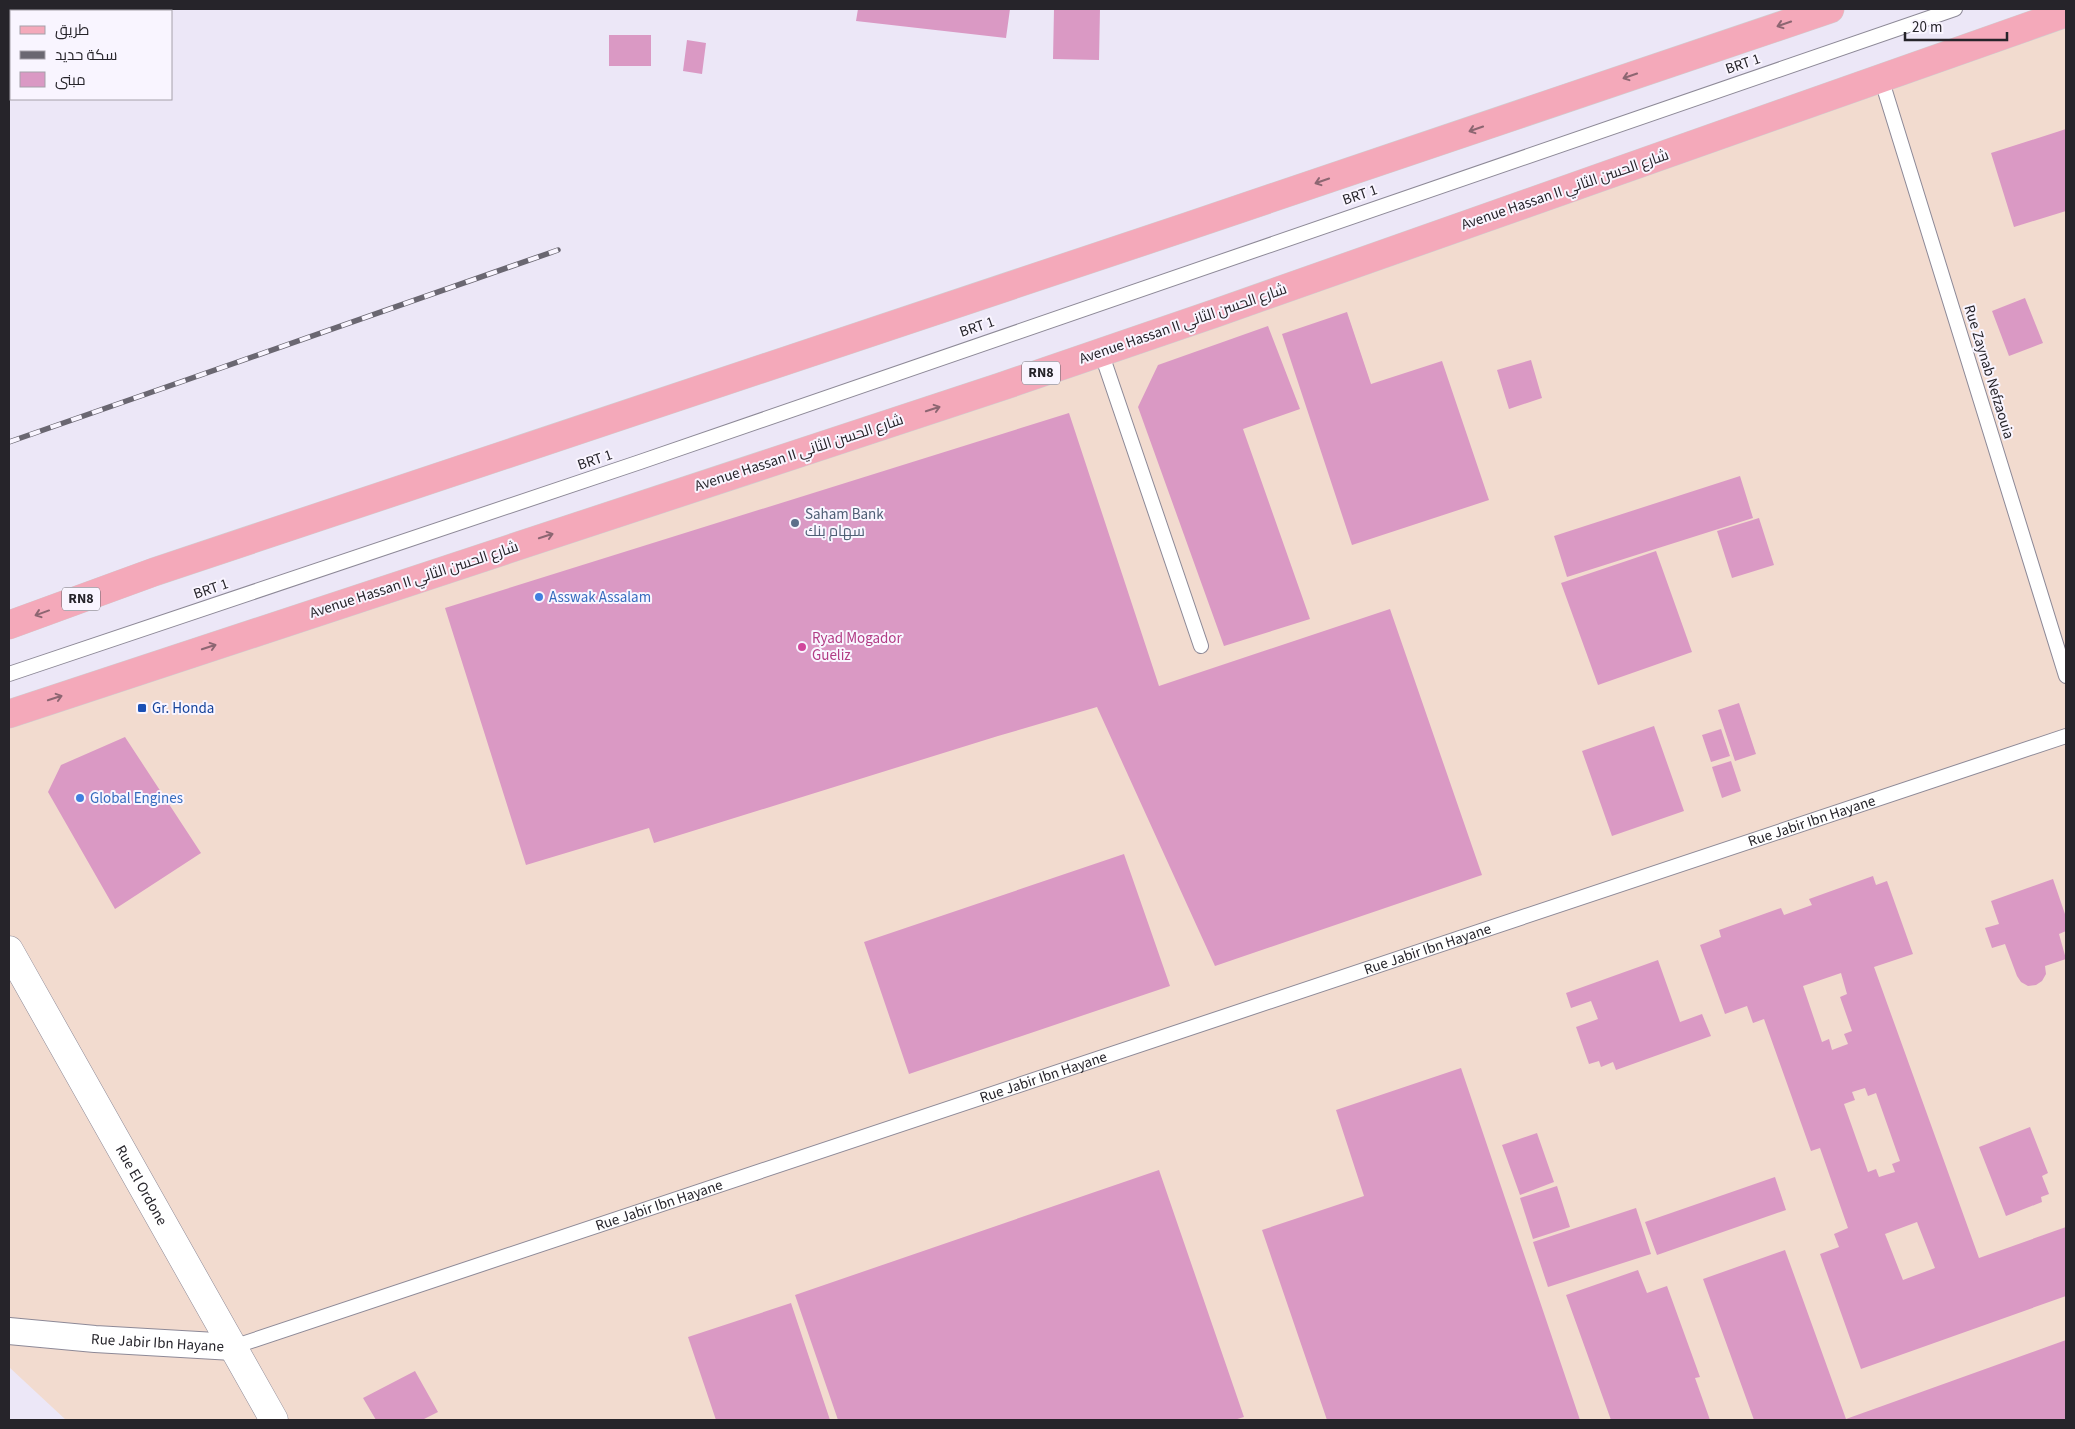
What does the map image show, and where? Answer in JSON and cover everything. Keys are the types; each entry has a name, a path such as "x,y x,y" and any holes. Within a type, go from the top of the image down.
{"main road":[{"name":"RN8","path":"9,625 154,572 1186,227 1830,9"},
{"name":"Avenue Hassan II شارع الحسن الثاني","path":"9,714 1101,352 2066,13"}],"street":[{"name":"Rue El Ordone","path":"9,950 274,1420"},
{"name":"Rue Jabir Ibn Hayane","path":"9,1330 95,1339 233,1347"}],"lane":[{"name":"BRT 1","path":"9,674 640,462 1955,9"},
{"name":"Rue Zaynab Nefzaouia","path":"1882,78 2066,676"},
{"path":"1101,352 1201,646"},
{"name":"Rue Jabir Ibn Hayane","path":"233,1347 2066,736"}],"shaded area":[{"path":"2066,15 2066,1420 66,1420 9,1367 9,706"}],"building":[{"path":"858,9 1010,9 1006,38 856,21"},
{"path":"1054,9 1100,9 1099,60 1053,59"},
{"path":"609,35 651,35 651,66 609,66"},
{"path":"687,40 706,43 702,74 683,71"},
{"path":"2066,129 2066,211 2014,227 1991,153"},
{"path":"2025,298 2043,343 2009,356 1992,311"},
{"path":"1347,312 1371,384 1442,361 1489,500 1352,545 1282,334"},
{"path":"1268,326 1300,409 1243,429 1310,619 1224,646 1138,407 1158,365"},
{"path":"1531,360 1542,398 1509,409 1497,370"},
{"name":"Ryad Mogador Gueliz","path":"1069,413 1159,686 1390,609 1482,875 1215,966 1097,707 654,843 649,828 526,865 445,608"},
{"path":"1740,476 1753,518 1567,577 1554,536"},
{"path":"1759,518 1774,565 1732,578 1717,531"},
{"path":"1656,551 1692,652 1598,685 1561,583"},
{"path":"1739,703 1756,754 1735,761 1718,710"},
{"path":"1654,726 1684,811 1612,836 1582,751"},
{"path":"1721,729 1730,756 1711,762 1702,735"},
{"path":"125,737 201,853 115,909 48,792 61,765"},
{"path":"1731,761 1741,791 1722,798 1712,767"},
{"path":"1124,854 1170,986 909,1074 864,942"},
{"path":"1873,876 1876,885 1887,881 1913,954 1874,967 1979,1258 2066,1227 2066,1296 1861,1369 1820,1254 1839,1247 1834,1234 1848,1228 1820,1148 1811,1151 1764,1019 1753,1023 1747,1006 1725,1014 1700,945 1721,937 1719,930 1781,908 1784,915 1812,905 1809,899","holes":["1841,973 1847,994 1840,997 1852,1031 1844,1034 1848,1044 1832,1050 1829,1039 1822,1042 1803,986","1865,1088 1868,1096 1876,1093 1900,1161 1892,1164 1895,1172 1879,1177 1876,1169 1868,1172 1844,1104 1855,1100 1852,1092","1917,1222 1935,1268 1903,1280 1885,1234"]},
{"path":"2053,879 2066,917 2066,931 2059,934 2066,959 2045,966 2046,974 2042,981 2036,985 2028,986 2021,982 2017,976 2005,944 1992,948 1985,928 1999,924 1991,901"},
{"path":"1658,960 1680,1022 1702,1014 1711,1036 1616,1070 1613,1062 1601,1067 1599,1061 1589,1064 1576,1027 1598,1019 1591,1001 1571,1008 1566,993"},
{"path":"1461,1068 1580,1420 1327,1420 1262,1230 1364,1196 1336,1110"},
{"path":"2030,1127 2048,1173 2042,1176 2049,1194 2041,1197 2042,1202 2006,1216 1979,1147"},
{"path":"1537,1133 1554,1182 1520,1195 1502,1145"},
{"path":"1159,1170 1244,1417 1234,1420 838,1420 795,1295"},
{"path":"1775,1177 1786,1210 1657,1255 1645,1222"},
{"path":"1557,1186 1570,1227 1533,1239 1520,1198"},
{"path":"1636,1208 1651,1254 1548,1287 1533,1242"},
{"path":"1785,1250 1846,1419 2066,1340 2066,1420 1754,1420 1703,1279"},
{"path":"1638,1270 1647,1293 1667,1286 1700,1377 1695,1378 1710,1420 1611,1420 1566,1295"},
{"path":"791,1303 830,1420 716,1420 688,1337"},
{"path":"415,1371 438,1412 422,1420 376,1420 363,1398"}],"railway":[{"path":"9,442 558,250"}],"place":[{"name":"Saham Bank سهام بنك","path":"795,523"},
{"name":"Asswak Assalam","path":"539,597"},
{"name":"Ryad Mogador Gueliz","path":"802,647"},
{"name":"Gr. Honda","path":"142,708"},
{"name":"Global Engines","path":"80,798"}]}
